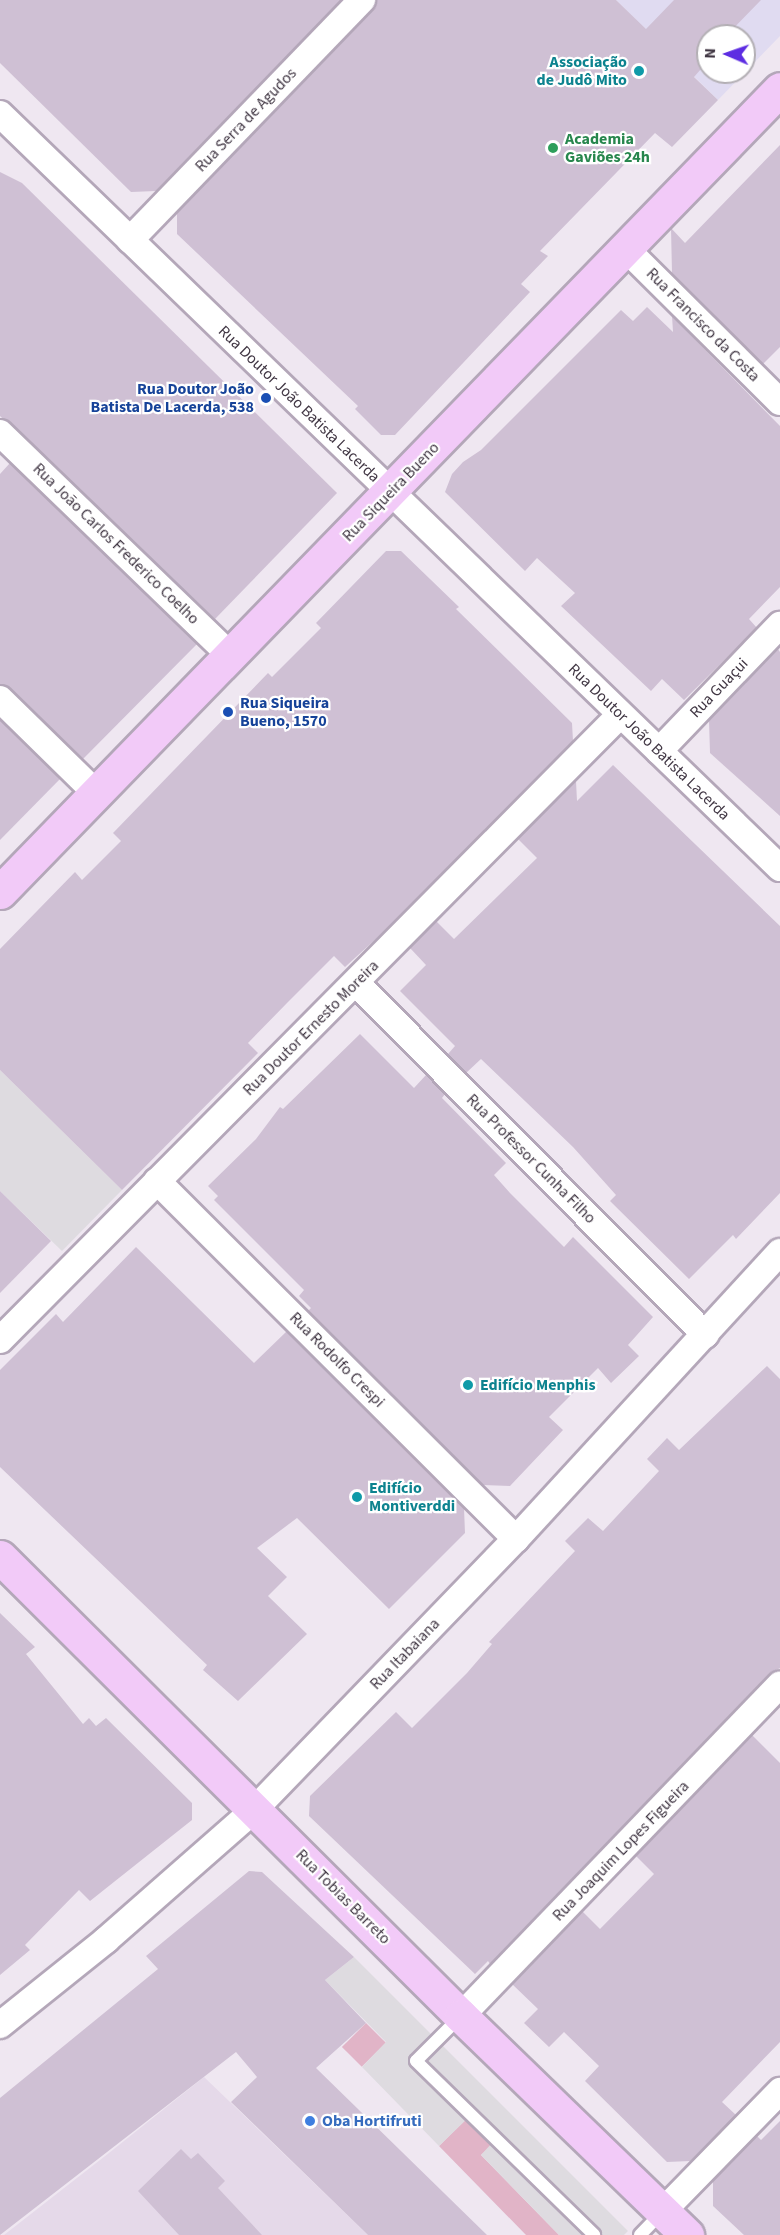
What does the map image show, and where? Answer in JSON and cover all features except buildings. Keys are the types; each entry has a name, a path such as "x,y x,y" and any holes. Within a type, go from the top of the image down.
{"main road":[{"name":"Rua Siqueira Bueno","path":"0,892 780,89"},
{"name":"Rua Tobias Barreto","path":"0,1557 461,2016 687,2235"}],"street":[{"name":"Rua Serra de Agudos","path":"130,240 362,0"},
{"name":"Rua Doutor João Batista Lacerda","path":"0,114 780,868"},
{"name":"Rua Francisco da Costa","path":"626,249 780,402"},
{"name":"Rua João Carlos Frederico Coelho","path":"0,433 231,656"},
{"name":"Rua Guaçui","path":"659,751 780,625"},
{"path":"0,699 97,794"},
{"name":"Rua Doutor Ernesto Moreira","path":"0,1340 620,715"},
{"name":"Rua Professor Cunha Filho","path":"356,983 705,1335"},
{"name":"Rua Rodolfo Crespi","path":"158,1181 516,1539"},
{"name":"Rua Itabaiana","path":"0,2025 106,1940 255,1809 516,1539 780,1252"},
{"name":"Rua Joaquim Lopes Figueira","path":"461,2016 778,1690"},
{"path":"663,2211 780,2091"}],"lane":[{"path":"461,2016 416,2061 594,2235"},
{"path":"640,2235 663,2211"}],"shaded area":[{"path":"616,0 780,0 780,36 756,61 756,24 696,24 696,78"},
{"path":"702,84 734,84 718,100"},
{"path":"0,1070 122,1190 62,1251 0,1191"},
{"path":"354,1957 628,2231 624,2235 559,2235 481,2155 492,2143 468,2118 439,2146 362,2067 386,2042 325,1980"},
{"path":"366,2023 386,2043 362,2067 342,2047"},
{"path":"204,2077 368,2235 4,2235 109,2153"},
{"path":"467,2118 493,2144 481,2155 559,2235 526,2235 439,2146"}],"place":[{"name":"Associação de Judô Mito","path":"639,71"},
{"name":"Academia Gaviões 24h","path":"553,148"},
{"name":"Rua Doutor João Batista De Lacerda, 538","path":"266,398"},
{"name":"Rua Siqueira Bueno, 1570","path":"228,712"},
{"name":"Edifício Menphis","path":"468,1385"},
{"name":"Edifício Montiverddi","path":"357,1497"},
{"name":"Oba Hortifruti","path":"310,2121"}]}
